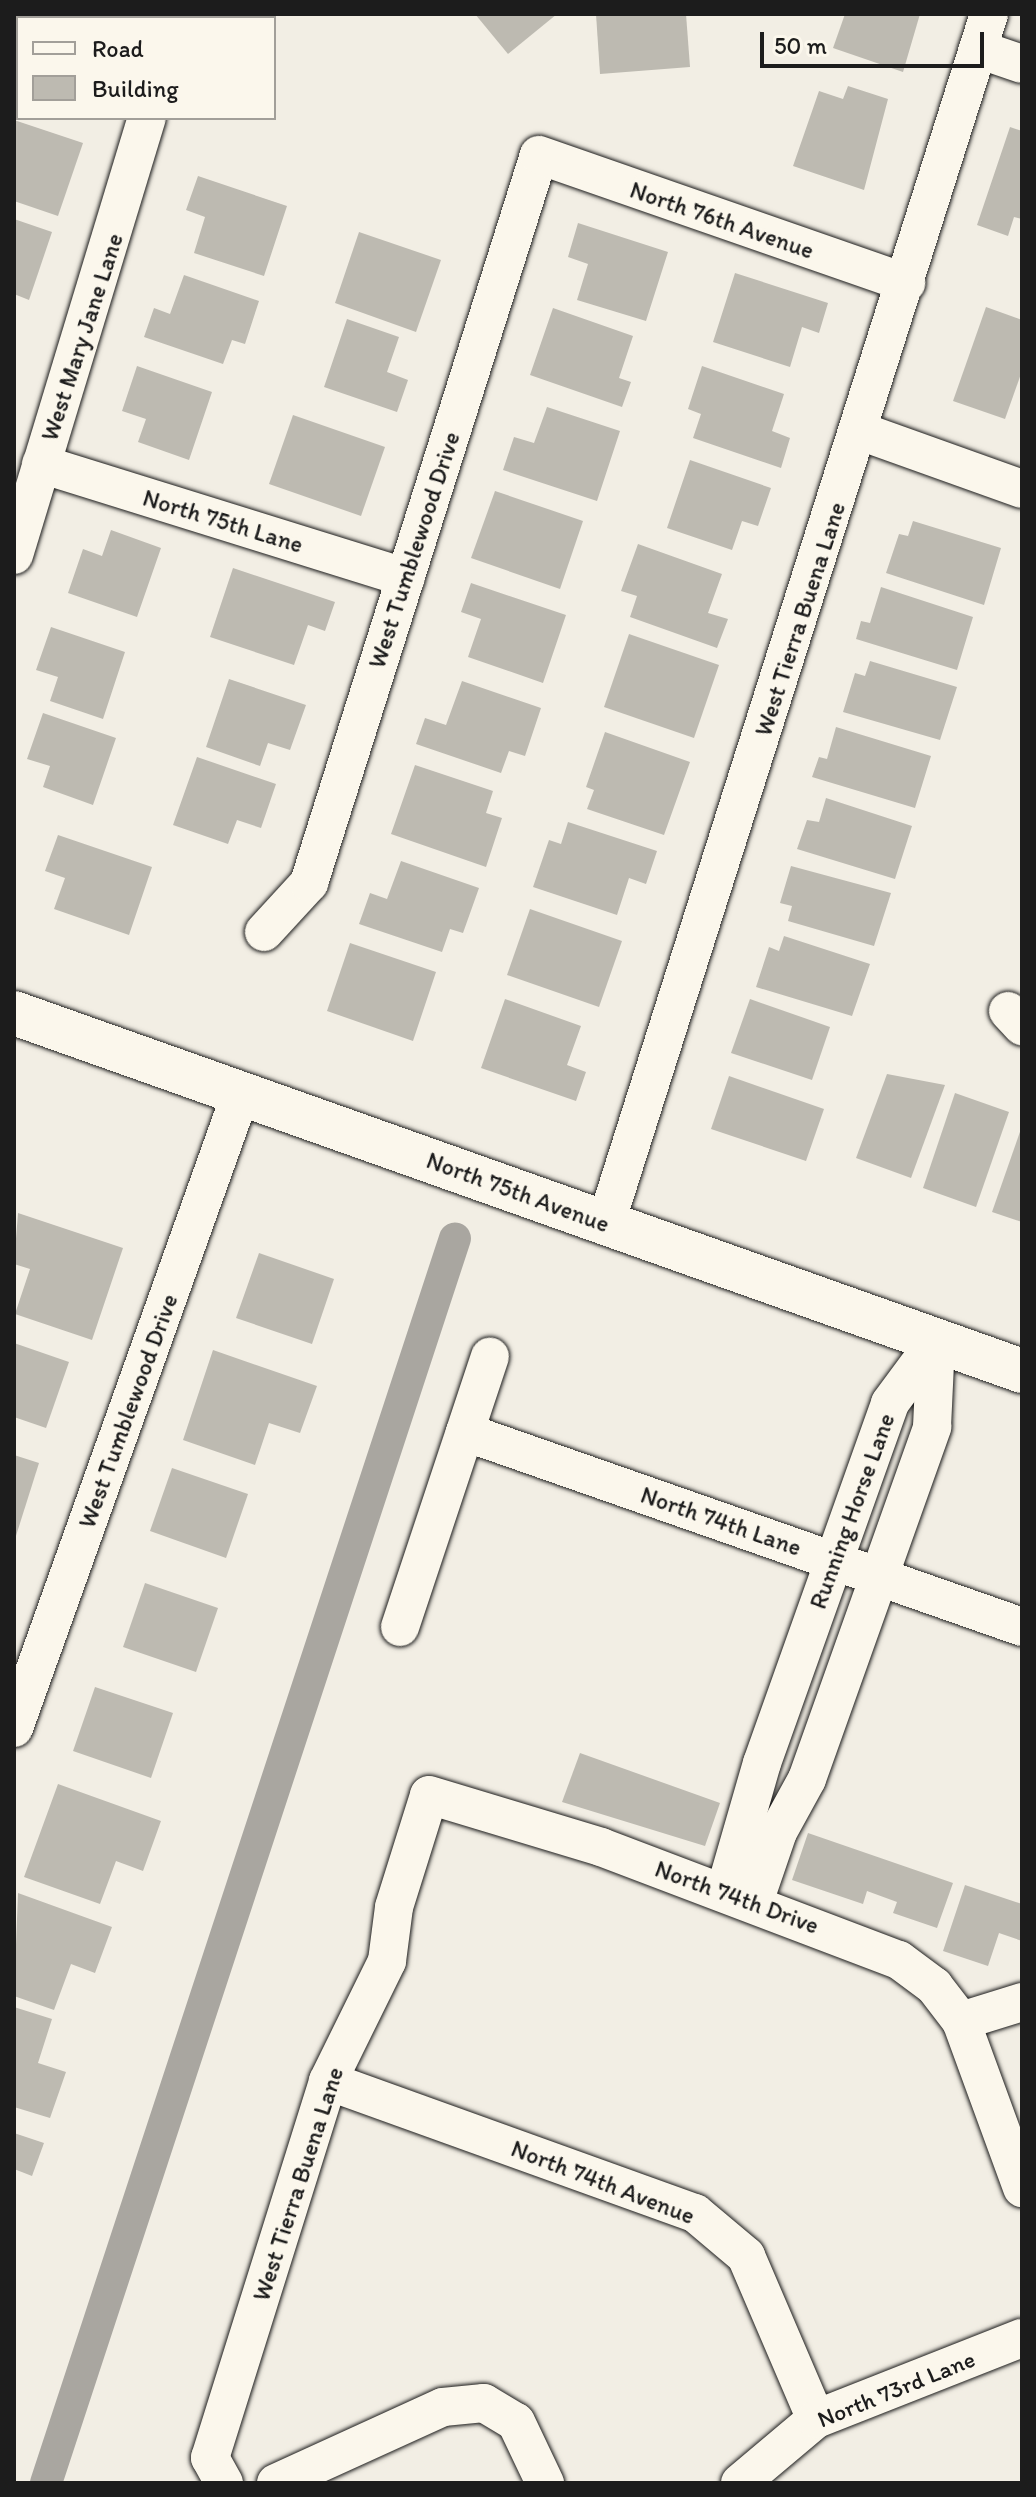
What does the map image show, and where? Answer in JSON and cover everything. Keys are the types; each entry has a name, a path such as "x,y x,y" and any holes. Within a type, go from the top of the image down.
{"main road":[{"name":"North 75th Avenue","path":"14,1013 1022,1371"}],"street":[{"path":"984,31 1022,64"},
{"name":"West Tierra Buena Lane","path":"606,1223 860,431 984,31"},
{"name":"West Mary Jane Lane","path":"14,555 146,120"},
{"name":"North 76th Avenue","path":"539,155 906,283"},
{"name":"West Tumblewood Drive","path":"264,932 309,883 539,155"},
{"path":"860,431 1022,489"},
{"name":"North 75th Lane","path":"41,464 406,578"},
{"name":"West Tumblewood Drive","path":"14,1728 241,1093"},
{"name":"Running Horse Lane","path":"739,1897 762,1763 890,1403 936,1341"},
{"name":"Running Horse Lane","path":"739,1897 807,1779 935,1416 936,1341"},
{"path":"400,1627 490,1357"},
{"name":"North 74th Lane","path":"465,1432 1022,1627"},
{"path":"762,1763 807,1779"},
{"name":"West Tierra Buena Lane","path":"224,2483 210,2458 328,2081 387,1961 394,1907 429,1795"},
{"name":"North 74th Drive","path":"429,1795 739,1897 899,1960 934,1986 961,2021 1022,2188"},
{"path":"961,2021 1022,2002"},
{"name":"North 74th Avenue","path":"328,2081 695,2213 746,2256 816,2419"},
{"name":"North 73rd Lane","path":"740,2483 816,2419 1022,2338"},
{"path":"276,2483 443,2407 484,2403 516,2422 545,2483"}],"building":[{"path":"475,14 557,14 508,54"},
{"path":"596,14 686,14 690,67 600,74"},
{"path":"845,14 920,14 903,72 833,48"},
{"path":"848,86 888,99 864,190 793,166 819,91 843,99"},
{"path":"14,120 83,143 58,216 14,201"},
{"path":"1010,127 1022,131 1022,219 1014,217 1008,236 977,225"},
{"path":"198,176 287,206 264,276 194,253 205,217 186,210"},
{"path":"14,219 52,232 29,300 14,294"},
{"path":"578,223 668,252 646,321 577,300 588,264 568,257"},
{"path":"359,232 441,260 416,332 335,303"},
{"path":"735,273 828,303 819,333 802,327 790,367 713,342"},
{"path":"184,275 259,301 245,344 232,340 223,364 144,337 154,308 170,314"},
{"path":"986,307 1022,320 1022,371 1005,419 953,401"},
{"path":"553,308 633,336 619,378 631,382 622,407 530,375"},
{"path":"347,319 399,337 387,372 408,380 397,412 324,387"},
{"path":"137,366 212,392 189,460 138,442 146,419 122,411"},
{"path":"702,366 784,394 772,431 790,438 781,468 693,438 701,414 688,409"},
{"path":"547,407 620,431 597,501 503,470 514,437 534,443"},
{"path":"293,415 385,447 361,516 269,484"},
{"path":"690,460 771,488 758,526 742,521 732,550 667,528"},
{"path":"495,491 583,521 560,589 471,558"},
{"path":"913,521 1001,548 984,605 886,573 899,534 908,536"},
{"path":"111,530 161,548 137,617 68,593 83,549 102,556"},
{"path":"638,544 722,574 708,613 728,619 717,648 630,617 637,596 621,591"},
{"path":"233,568 335,602 325,631 308,625 294,665 210,637"},
{"path":"471,583 566,615 543,683 468,657 481,619 461,612"},
{"path":"881,587 973,617 957,670 856,639 861,621 870,623"},
{"path":"51,627 125,652 103,719 50,701 58,677 36,670"},
{"path":"629,634 719,665 694,738 604,707"},
{"path":"870,661 957,687 940,740 843,712 855,673 865,676"},
{"path":"229,679 306,705 290,750 268,743 260,766 206,747"},
{"path":"462,681 541,708 525,756 509,751 501,773 416,744 425,718 446,725"},
{"path":"43,713 116,738 93,805 43,787 50,766 27,759"},
{"path":"836,727 931,756 915,808 812,777 819,757 827,759"},
{"path":"605,732 690,762 664,835 587,809 594,790 586,787"},
{"path":"197,757 276,784 261,828 237,820 228,844 173,825"},
{"path":"415,765 493,791 486,813 502,818 486,867 391,834"},
{"path":"826,798 912,826 895,879 797,849 807,820 819,822"},
{"path":"568,822 657,851 646,884 629,878 617,915 533,887 549,840 561,844"},
{"path":"58,835 152,867 129,935 54,909 65,878 45,871"},
{"path":"401,861 479,888 463,933 450,929 442,952 359,924 370,893 387,899"},
{"path":"791,866 891,893 874,946 788,921 792,906 780,903"},
{"path":"530,909 622,941 599,1007 507,975"},
{"path":"784,936 870,964 852,1016 756,987 769,947 779,951"},
{"path":"350,943 436,972 413,1041 327,1011"},
{"path":"505,999 581,1026 567,1065 586,1072 576,1101 481,1068"},
{"path":"750,999 830,1027 812,1080 731,1053"},
{"path":"887,1074 945,1085 911,1178 856,1158"},
{"path":"729,1076 824,1109 806,1161 711,1129"},
{"path":"955,1093 1009,1112 976,1207 923,1188"},
{"path":"1022,1126 1022,1222 992,1212"},
{"path":"18,1213 123,1248 92,1340 15,1314 30,1269 14,1264"},
{"path":"259,1253 334,1279 312,1344 236,1318"},
{"path":"14,1343 69,1362 46,1428 14,1417"},
{"path":"213,1350 317,1386 300,1433 269,1423 255,1465 183,1440"},
{"path":"14,1455 39,1463 15,1539 14,1539"},
{"path":"172,1468 248,1494 226,1558 150,1531"},
{"path":"145,1583 218,1608 196,1672 123,1647"},
{"path":"95,1687 173,1713 151,1778 73,1751"},
{"path":"580,1753 720,1803 705,1846 562,1802"},
{"path":"58,1784 161,1821 143,1871 116,1861 100,1904 24,1877"},
{"path":"808,1833 953,1883 937,1928 893,1913 897,1902 867,1891 863,1904 792,1880"},
{"path":"965,1885 1022,1904 1022,1941 999,1933 988,1966 943,1951"},
{"path":"18,1893 112,1927 95,1973 71,1964 54,2010 14,1996"},
{"path":"14,2007 52,2019 38,2063 66,2072 50,2118 14,2107"},
{"path":"14,2133 44,2143 32,2176 14,2169"}],"waterway":[{"path":"46,2483 455,1238"}]}
